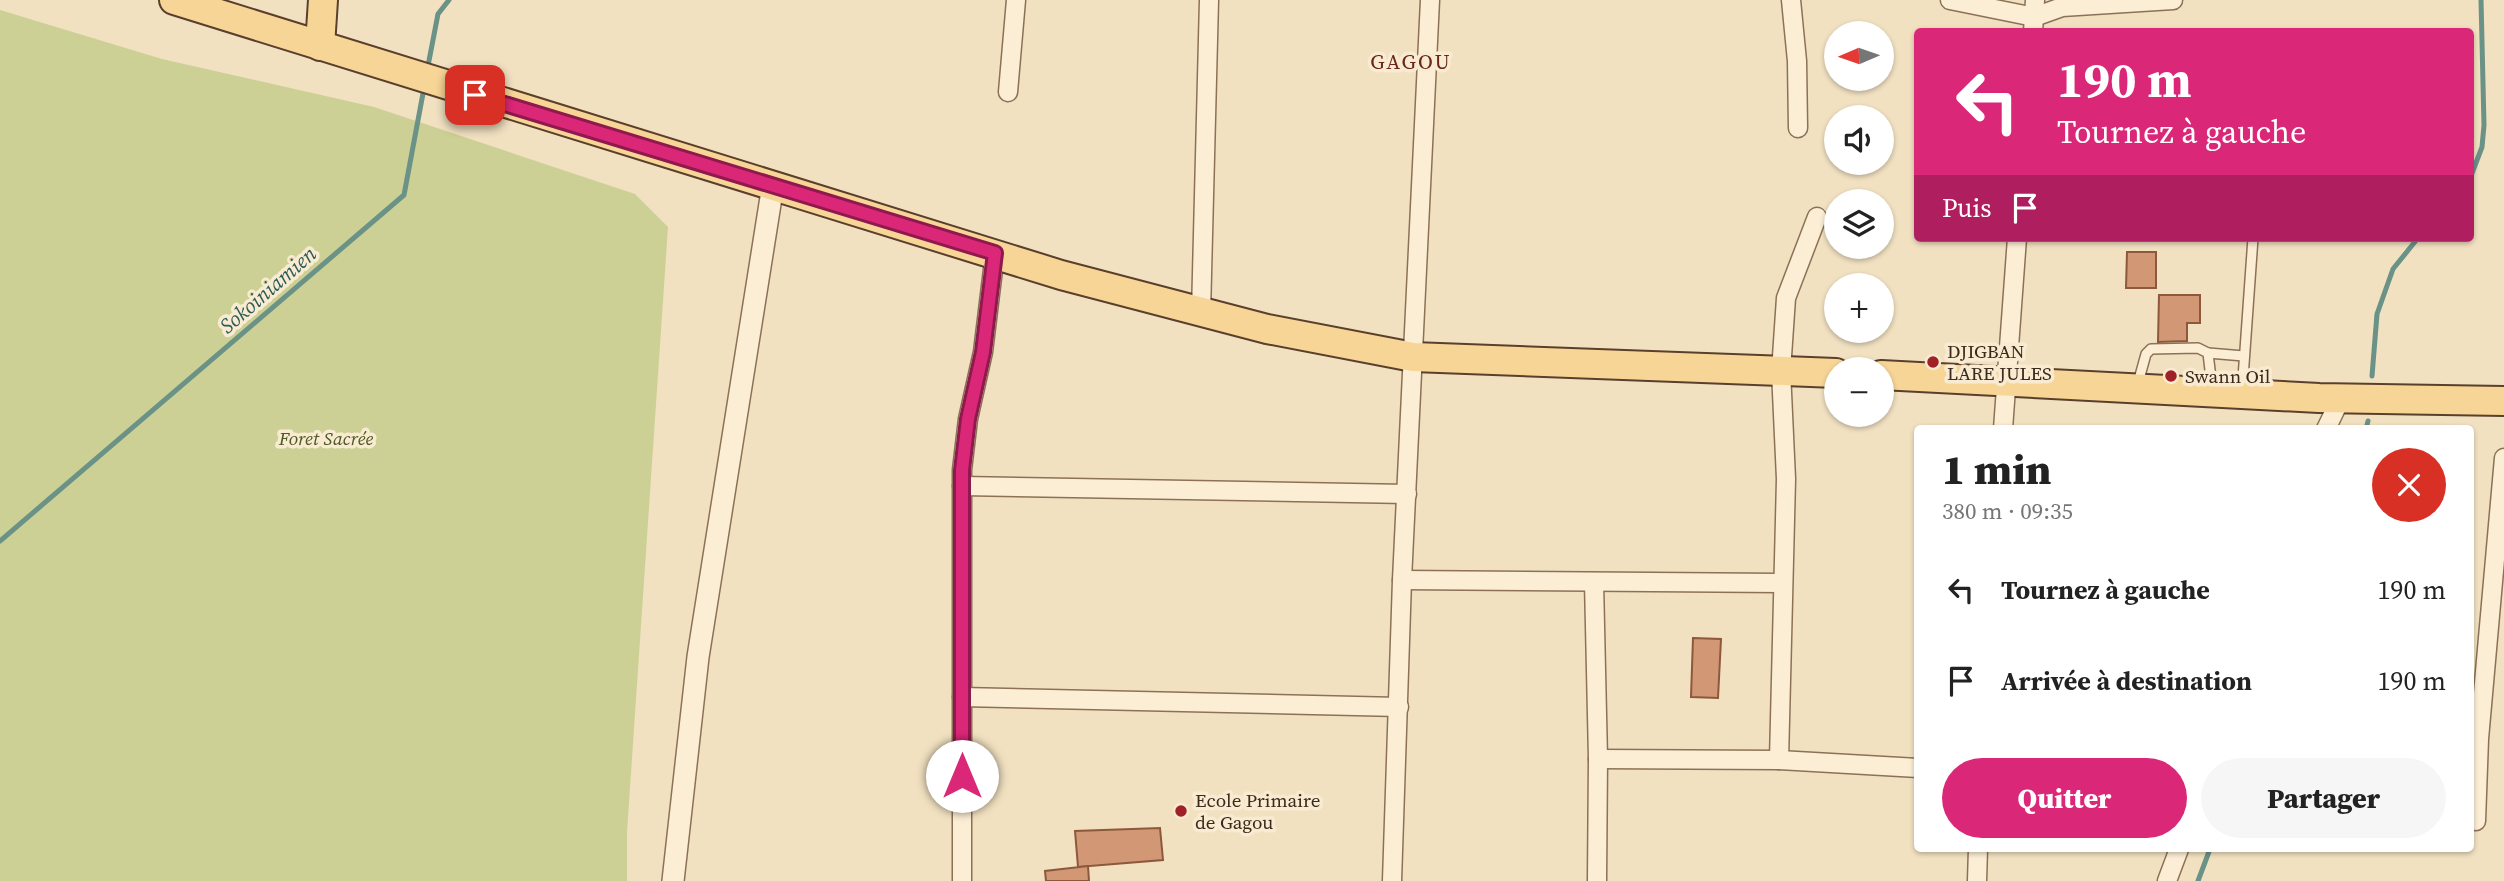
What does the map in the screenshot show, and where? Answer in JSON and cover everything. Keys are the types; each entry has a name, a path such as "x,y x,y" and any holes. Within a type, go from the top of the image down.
{"main road":[{"path":"174,0 1125,294 1341,345 1413,357 1824,373"},
{"path":"320,46 323,0"},
{"path":"1894,375 2213,393 2504,401"}],"street":[{"path":"1008,92 1016,0"},
{"path":"1201,313 1209,0"},
{"path":"1392,881 1402,580 1430,0"},
{"path":"1791,0 1797,61 1798,128"},
{"path":"1950,0 2034,16 2062,7 2173,0"},
{"path":"673,881 698,657 773,185"},
{"path":"1779,760 1781,583 1786,479 1781,371 1786,298 1817,216"},
{"path":"2003,425 2017,242"},
{"path":"962,881 961,486 968,419 983,352 995,253"},
{"path":"2328,425 2341,398"},
{"path":"2476,821 2479,739 2504,458"},
{"path":"961,486 1407,494"},
{"path":"1402,580 1781,583"},
{"path":"1594,582 1598,759 1597,881"},
{"path":"962,697 1399,707"},
{"path":"1598,759 1779,760 1914,768"},
{"path":"1977,881 1978,852"},
{"path":"2167,881 2178,852"}],"lane":[{"path":"2242,394 2253,242"},
{"path":"2136,389 2146,354 2151,349 2198,348 2208,353 2244,356"},
{"path":"2208,353 2213,393"}],"green space":[{"name":"Foret Sacrée","path":"0,10 162,59 374,107 635,194 668,227 627,832 627,881 0,881"}],"building":[{"path":"2127,252 2156,252 2156,288 2126,288"},
{"path":"2159,295 2200,295 2200,323 2187,323 2187,341 2158,342"},
{"path":"1693,638 1721,639 1718,698 1691,697"},
{"name":"Ecole Primaire de Gagou","path":"1160,828 1163,860 1078,867 1075,831"},
{"path":"1088,866 1089,881 1046,881 1045,871"}],"waterway":[{"name":"Sokoiniamien","path":"427,71 438,14 449,0"},
{"path":"2474,168 2482,147 2484,125 2481,0"},
{"name":"Sokoiniamien","path":"0,541 404,195 424,88"},
{"path":"2372,376 2377,314 2393,269 2415,242"},
{"path":"2367,425 2368,421"},
{"path":"2198,881 2209,852"}],"place":[{"name":"DJIGBAN LARE JULES","path":"1933,362"},
{"name":"Swann Oil","path":"2171,376"},
{"name":"Ecole Primaire de Gagou","path":"1181,811"}],"district":[{"name":"GAGOU","path":"1411,62"}],"route":[{"path":"475,95 995,253 983,352 968,419 962,470 962,776"}]}
